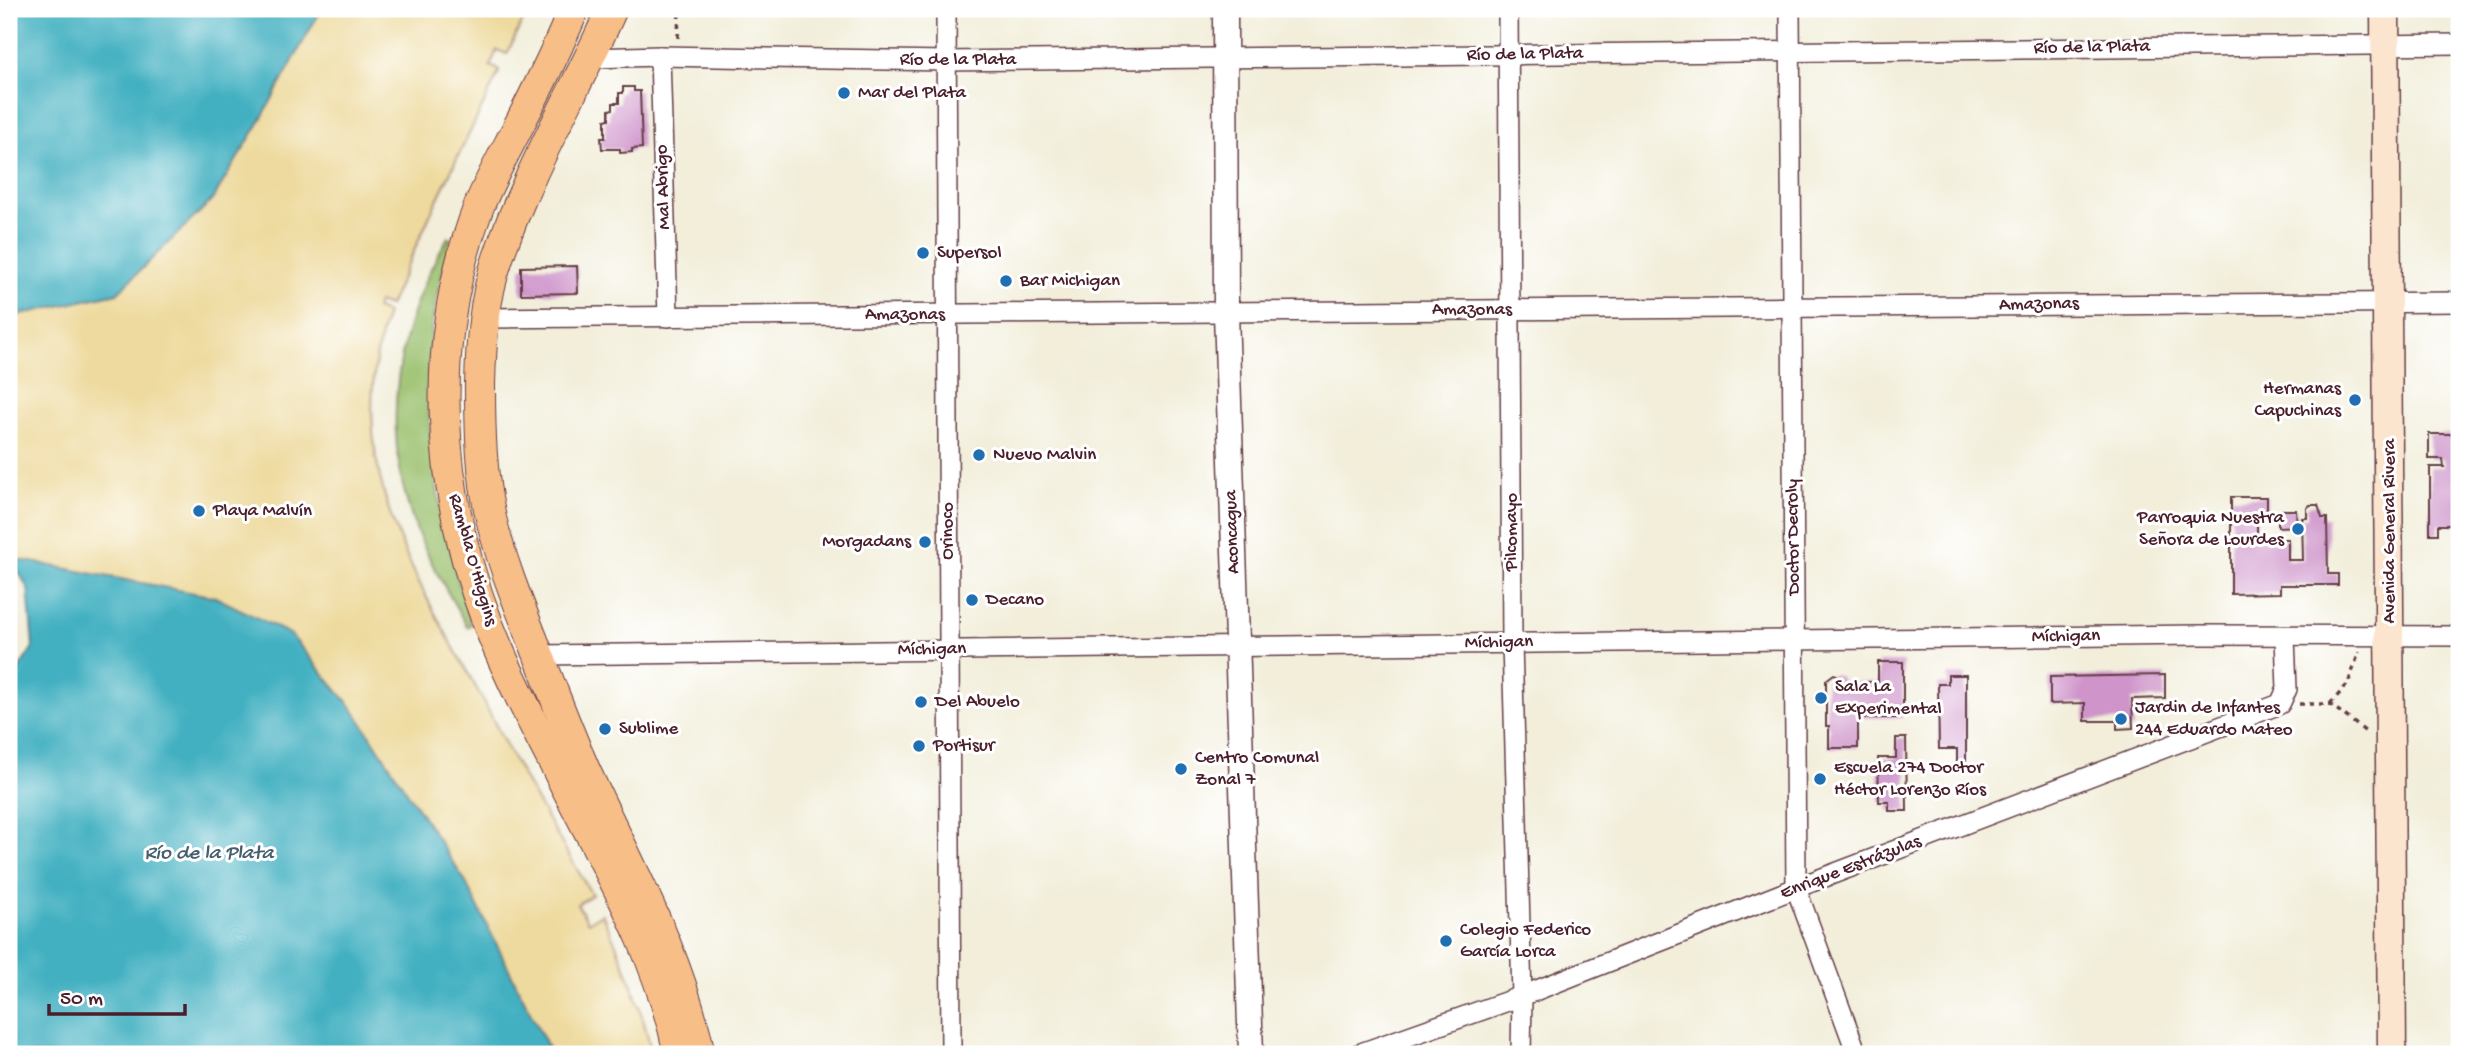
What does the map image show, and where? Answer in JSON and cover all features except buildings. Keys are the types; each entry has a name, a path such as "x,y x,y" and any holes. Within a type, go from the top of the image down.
{"main road":[{"name":"Rambla O'Higgins","path":"574,9 480,204 458,272 447,326 446,346 444,395 449,478 467,556 487,621 519,694 629,907 659,977 679,1054"},
{"name":"Rambla O'Higgins","path":"612,9 522,198 498,260 484,318 481,434 489,506 502,558 576,751 662,930 693,1020 700,1054"},
{"name":"Avenida General Rivera","path":"2385,9 2392,1054"}],"street":[{"name":"Orinoco","path":"946,9 951,1054"},
{"name":"Aconcagua","path":"1225,9 1226,313 1251,1054"},
{"name":"Pilcomayo","path":"1508,9 1512,643 1522,996 1521,1054"},
{"name":"Doctor Decroly","path":"1790,9 1796,888 1857,1054"},
{"name":"Río de la Plata","path":"590,58 660,56 946,61 2459,44"},
{"name":"Mal Abrigo","path":"660,56 668,317"},
{"name":"Amazonas","path":"484,318 2459,302"},
{"name":"Míchigan","path":"539,655 2200,635 2390,638 2459,636"},
{"path":"2280,704 2287,688 2285,637"},
{"name":"Enrique Estrázulas","path":"1358,1054 1522,996 1796,888 2280,704"}],"path":[{"path":"660,56 677,43 679,9"},
{"path":"2330,704 2348,684 2357,662 2362,637"},
{"path":"2280,704 2330,704 2367,732 2390,733"}],"green space":[{"path":"448,237 451,239 431,334 429,409 436,481 451,552 471,625 467,627 419,536 403,487 397,450 398,377 405,340 430,270"}],"sand":[{"name":"Playa Malvín","path":"321,9 528,9 507,54 497,50 490,66 500,70 389,306 378,302 376,309 387,313 375,364 372,412 376,457 386,501 421,586 520,771 592,895 577,904 588,922 602,914 610,931 637,1000 652,1054 551,1054 465,881 353,709 290,634 215,597 9,558 9,317 117,293 212,200 259,123"}],"water":[{"path":"9,9 321,9 259,123 212,200 117,293 9,317"},
{"name":"Río de la Plata","path":"10,558 215,597 290,634 353,709 465,881 551,1054 9,1054 9,684 33,647 28,588"}],"place":[{"name":"Mar del Plata","path":"844,93"},
{"name":"Supersol","path":"923,253"},
{"name":"Bar Michigan","path":"1006,281"},
{"name":"Hermanas Capuchinas","path":"2355,400"},
{"name":"Nuevo Malvin","path":"979,455"},
{"name":"Playa Malvín","path":"199,511"},
{"name":"Parroquia Nuestra Señora de Lourdes","path":"2298,529"},
{"name":"Morgadans","path":"925,542"},
{"name":"Decano","path":"972,600"},
{"name":"Sala La Experimental","path":"1821,698"},
{"name":"Del Abuelo","path":"921,702"},
{"name":"Jardin de Infantes 244 Eduardo Mateo","path":"2121,719"},
{"name":"Sublime","path":"605,729"},
{"name":"Portisur","path":"919,746"},
{"name":"Centro Comunal Zonal 7","path":"1181,769"},
{"name":"Escuela 274 Doctor Héctor Lorenzo Ríos","path":"1820,779"},
{"name":"Colegio Federico García Lorca","path":"1446,941"}]}
